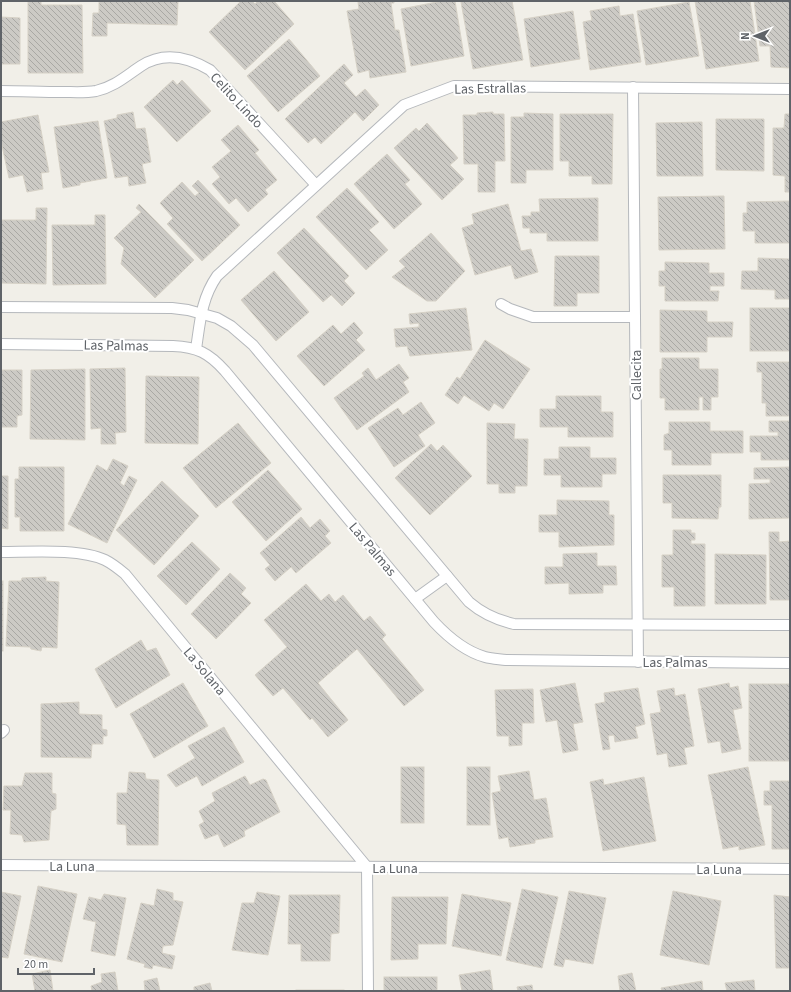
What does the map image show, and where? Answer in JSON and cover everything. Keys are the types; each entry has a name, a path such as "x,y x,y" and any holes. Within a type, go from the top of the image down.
{"lane":[{"name":"Celito Lindo","path":"1,91 95,91 111,87 143,65 155,60 168,57 184,58 210,70 316,185"},
{"name":"Las Estrallas","path":"196,349 202,313 210,287 217,276 404,105 454,86 790,89"},
{"name":"Callecita","path":"633,87 638,662"},
{"path":"500,304 533,317 636,317"},
{"path":"1,307 172,308 202,313 217,318 231,326 253,345 469,602 478,610 501,621 514,624 790,625"},
{"name":"Las Palmas","path":"1,344 172,346 196,349 207,354 225,371 434,622 448,637 465,649 484,657 506,660 790,663"},
{"name":"La Solana","path":"1,552 72,552 104,559 115,566 130,580 367,867"},
{"path":"415,599 447,576"},
{"name":"La Luna","path":"1,865 790,869"},
{"path":"367,867 368,991"}],"building":[{"path":"28,1 41,1 41,5 82,5 83,73 28,73"},
{"path":"99,1 178,1 177,25 107,23 107,36 92,36 93,13 99,13"},
{"path":"241,1 252,1 255,4 258,1 274,1 294,24 245,70 209,32"},
{"path":"394,1 394,3 391,3 395,30 399,30 406,72 370,78 369,70 358,73 347,11 359,9 358,2"},
{"path":"442,1 455,1 464,56 411,66 401,9"},
{"path":"512,1 523,60 473,69 461,2"},
{"path":"695,1 750,1 759,61 706,69"},
{"path":"754,1 790,1 790,68 771,67 770,46 760,46"},
{"path":"689,2 699,56 646,65 637,11"},
{"path":"619,6 620,16 633,14 641,62 590,70 583,22 592,20 590,11"},
{"path":"573,11 580,59 531,67 524,19"},
{"path":"1,17 20,18 20,64 1,64"},
{"path":"289,39 320,76 278,112 247,76"},
{"path":"344,64 353,75 344,83 356,97 365,89 379,105 363,121 355,112 321,144 315,137 308,143 285,119"},
{"path":"173,80 177,85 182,80 211,111 177,142 144,107"},
{"path":"133,112 136,129 145,128 151,162 142,164 146,183 129,186 128,176 115,178 104,121 117,118 117,115"},
{"path":"493,112 493,114 504,114 505,161 495,161 495,192 478,192 478,164 464,164 463,115 477,115 477,113"},
{"path":"524,113 553,114 553,170 526,170 526,183 511,183 511,117 524,117"},
{"path":"560,114 613,114 612,184 592,184 592,176 569,176 569,161 560,161"},
{"path":"785,114 790,114 790,192 785,192 785,176 773,175 773,128 784,128"},
{"path":"38,115 49,172 41,173 43,189 27,192 23,175 9,178 1,141 1,122"},
{"path":"716,119 764,119 764,171 716,170"},
{"path":"98,121 107,178 63,188 54,127"},
{"path":"702,122 703,176 657,176 656,123"},
{"path":"427,123 458,158 450,165 464,179 442,200 394,148 416,128 419,131"},
{"path":"238,125 259,150 255,153 277,180 265,190 268,194 248,212 236,198 229,204 212,184 220,177 212,167 231,151 221,140"},
{"path":"387,154 410,180 405,184 422,204 394,229 354,184"},
{"path":"198,180 240,225 202,261 167,224 173,218 160,203 182,182 195,196 199,193 192,186"},
{"path":"347,188 379,222 369,230 388,250 366,270 316,217"},
{"path":"724,196 725,249 659,250 658,197"},
{"path":"598,198 598,241 547,241 547,233 530,233 530,228 523,228 522,216 531,216 531,212 540,212 539,199"},
{"path":"790,201 790,243 755,243 755,231 743,231 743,213 747,213 747,202"},
{"path":"139,204 194,260 155,298 121,264 124,248 114,238 141,212 136,208"},
{"path":"508,204 521,251 531,249 538,272 515,279 511,265 475,275 462,228 474,224 472,214"},
{"path":"36,208 47,208 46,284 1,283 1,220 36,220"},
{"path":"95,215 105,215 106,284 53,285 52,225 95,225"},
{"path":"304,228 349,276 344,281 355,293 342,306 331,295 323,302 277,253"},
{"path":"431,233 465,271 436,301 427,301 392,277 405,267 399,261"},
{"path":"555,256 599,256 599,293 577,293 577,306 554,306"},
{"path":"758,258 790,259 790,299 775,299 775,290 741,289 742,271 758,271"},
{"path":"665,262 709,263 709,273 724,273 724,286 710,286 710,291 719,291 718,301 665,301 665,286 659,286 659,271 665,271"},
{"path":"274,271 309,312 276,341 241,300"},
{"path":"466,308 472,350 410,356 407,346 396,347 394,329 419,327 419,323 410,324 409,314"},
{"path":"750,308 790,308 790,351 750,351"},
{"path":"660,310 707,311 707,322 733,322 732,337 707,337 707,352 660,352"},
{"path":"354,322 363,333 356,340 365,350 324,386 297,356 333,325 341,334"},
{"path":"485,340 530,369 503,409 494,403 489,411 464,395 458,404 445,395 457,377 460,379"},
{"path":"662,358 699,358 699,369 718,369 718,397 711,397 711,410 703,410 703,397 699,397 699,410 665,410 665,398 660,398 660,369 662,369"},
{"path":"757,362 790,362 790,416 766,416 766,403 762,403 762,372 757,372"},
{"path":"399,364 409,378 403,382 409,392 357,430 334,398 364,376 362,373 368,368 376,380"},
{"path":"125,368 126,432 115,433 116,444 101,444 101,428 91,429 90,369"},
{"path":"85,369 85,440 30,439 31,370"},
{"path":"1,370 22,370 22,415 17,416 17,427 1,427"},
{"path":"146,376 199,377 198,444 145,443"},
{"path":"556,396 601,396 601,412 613,412 613,437 568,437 568,427 540,427 540,409 556,409"},
{"path":"421,402 435,423 418,435 425,446 394,467 368,428 398,408 403,415"},
{"path":"769,421 790,421 790,460 761,460 761,452 750,452 750,436 778,436 778,432 769,432"},
{"path":"669,422 710,422 710,431 743,431 743,453 711,453 711,465 672,465 672,450 664,450 664,435 669,433"},
{"path":"238,423 271,463 216,508 183,468"},
{"path":"487,423 515,424 514,439 528,439 527,486 515,486 515,493 499,493 499,484 487,484"},
{"path":"431,444 437,451 443,445 472,476 430,515 395,478"},
{"path":"559,447 590,447 590,458 616,458 616,474 602,474 602,487 561,487 561,475 544,475 544,459 559,459"},
{"path":"113,459 128,466 120,483 124,486 129,476 137,480 107,543 68,524 97,465 107,471"},
{"path":"19,467 64,467 64,531 20,531 20,517 15,517 15,479 19,479"},
{"path":"790,467 790,518 749,519 749,484 770,483 770,479 754,479 754,468"},
{"path":"268,470 302,509 266,541 232,502"},
{"path":"663,475 721,475 721,507 719,507 718,519 672,518 672,503 663,503"},
{"path":"1,476 8,476 8,529 1,528"},
{"path":"162,481 199,516 154,565 116,530"},
{"path":"557,500 609,501 609,515 614,515 614,545 559,547 559,532 539,532 539,515 557,515"},
{"path":"301,517 310,528 320,519 330,531 325,536 331,543 296,573 291,567 275,581 265,569 270,565 260,553"},
{"path":"673,530 691,530 691,533 695,533 695,540 691,540 691,544 705,544 705,606 674,606 674,587 662,587 662,555 673,555"},
{"path":"769,532 779,532 779,542 790,541 790,600 770,600"},
{"path":"192,542 220,569 186,605 157,576"},
{"path":"597,553 597,566 616,566 617,585 603,585 603,593 569,594 569,583 545,584 545,567 563,567 563,554"},
{"path":"715,554 766,555 766,604 715,604"},
{"path":"230,573 246,588 241,594 251,603 216,639 191,614"},
{"path":"46,577 46,581 59,582 57,648 42,647 41,651 31,649 30,647 6,646 9,581 21,581 22,578"},
{"path":"1,581 3,581 3,651 1,651"},
{"path":"306,584 321,601 329,594 335,602 343,595 364,621 370,616 386,635 382,639 424,690 404,706 357,649 318,683 348,720 328,737 312,718 310,720 283,688 273,696 255,675 287,647 264,620"},
{"path":"141,640 147,651 156,648 170,675 116,708 95,669"},
{"path":"183,683 208,726 154,758 130,714"},
{"path":"575,683 583,722 573,724 578,750 563,753 557,720 546,722 540,690"},
{"path":"729,683 730,688 738,686 742,708 733,710 741,749 722,753 720,741 708,743 698,689"},
{"path":"749,684 790,684 790,761 749,761"},
{"path":"638,688 645,724 635,727 638,738 615,742 614,735 608,736 610,749 603,750 595,704 605,702 604,693"},
{"path":"674,688 675,696 685,694 694,746 684,748 687,764 669,767 667,753 657,755 650,714 661,712 657,691"},
{"path":"533,689 534,723 522,723 522,745 509,746 509,736 497,736 495,690"},
{"path":"79,702 79,714 102,715 102,729 107,730 107,736 103,736 103,744 92,744 91,758 41,757 41,704"},
{"path":"224,727 244,762 202,786 197,776 176,787 167,775 195,758 188,746"},
{"path":"401,767 424,767 424,823 401,823"},
{"path":"467,767 490,767 490,825 467,825"},
{"path":"748,767 765,845 739,850 739,846 723,849 708,775"},
{"path":"529,771 534,800 546,798 553,837 535,840 535,843 510,847 508,837 499,839 492,793 501,791 498,776"},
{"path":"129,772 145,773 146,779 159,780 158,845 127,845 126,825 117,824 117,793 127,793"},
{"path":"25,773 52,773 52,793 56,794 56,809 51,811 49,840 24,842 22,835 10,834 11,810 3,810 4,786 22,786"},
{"path":"245,776 250,785 263,779 266,780 280,812 244,831 245,836 224,847 218,834 205,839 199,825 204,822 199,811 215,801 212,793"},
{"path":"644,777 656,841 603,851 590,782 603,779 604,785"},
{"path":"770,781 790,781 790,849 772,849 772,805 764,805 764,791 770,791"},
{"path":"38,886 77,894 62,962 24,954"},
{"path":"157,889 173,893 173,900 183,902 173,945 163,946 162,953 175,956 172,969 153,965 152,969 144,967 145,964 127,959 141,903 154,906"},
{"path":"522,889 558,897 542,968 506,960"},
{"path":"569,891 606,898 593,964 565,959 563,967 554,965"},
{"path":"673,891 721,901 709,965 660,955"},
{"path":"1,892 21,896 8,958 1,957"},
{"path":"257,892 280,896 268,955 232,950 242,903 254,903"},
{"path":"104,894 126,898 115,956 91,951 96,922 83,919 89,897 101,900"},
{"path":"462,894 511,903 501,956 452,946"},
{"path":"289,895 340,895 339,933 331,934 330,961 301,961 301,944 288,944"},
{"path":"774,895 790,897 790,968 776,968"},
{"path":"392,897 448,897 446,944 418,944 418,959 391,960"},
{"path":"50,970 53,991 35,991 32,974"},
{"path":"490,970 493,991 462,991 459,975"},
{"path":"115,972 118,991 92,991 91,986 102,982 101,974"},
{"path":"632,973 636,991 620,991 618,976"},
{"path":"384,977 437,977 437,991 384,991"},
{"path":"157,978 160,991 145,991 144,981"},
{"path":"754,980 755,991 727,991 725,983"},
{"path":"702,981 703,991 662,991 661,988"},
{"path":"210,983 212,991 194,991 194,987"},
{"path":"532,985 533,991 518,991 517,987"},
{"path":"344,990 344,991 296,991"}]}
